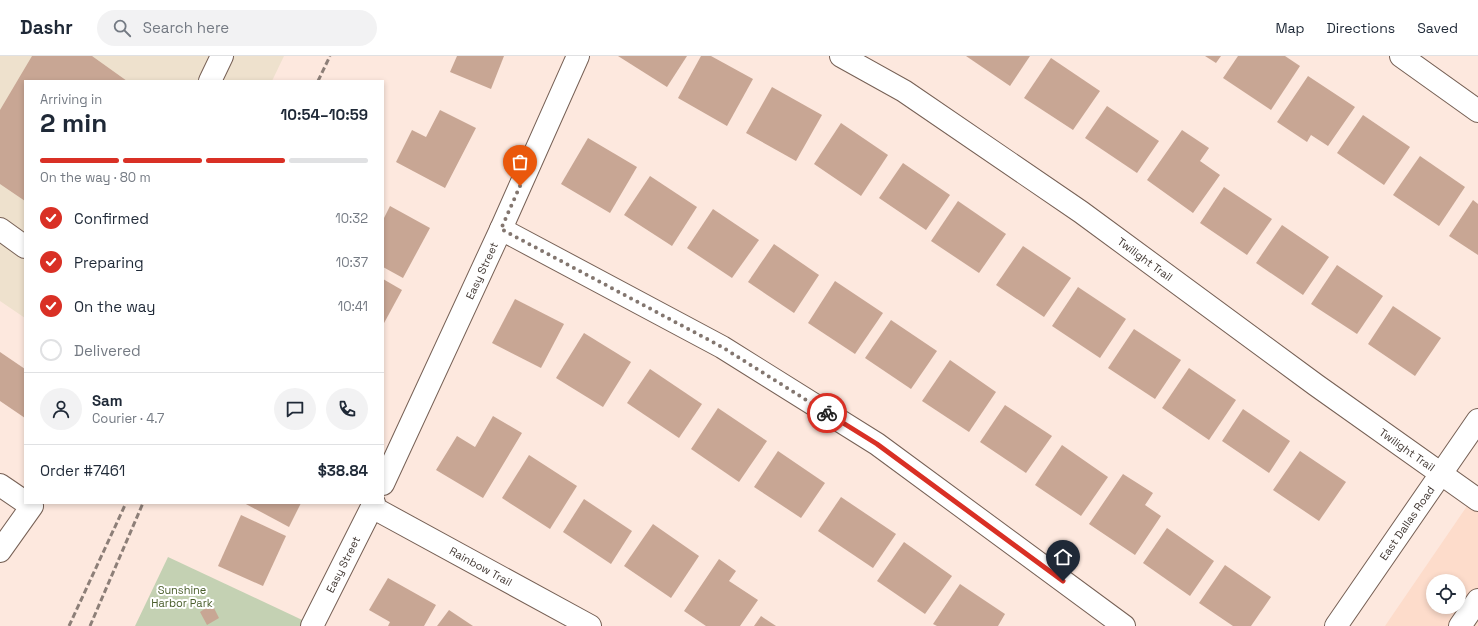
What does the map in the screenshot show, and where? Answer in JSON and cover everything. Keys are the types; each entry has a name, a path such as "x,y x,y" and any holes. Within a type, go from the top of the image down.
{"street":[{"path":"210,80 222,56"},
{"name":"Easy Street","path":"384,482 501,229 578,56"},
{"name":"Twilight Trail","path":"841,56 904,91 1080,212 1316,385 1478,500"},
{"path":"1401,56 1478,111"},
{"path":"0,229 24,246"},
{"path":"501,229 722,347 877,444 1124,626"},
{"name":"East Dallas Road","path":"1336,626 1478,420"},
{"path":"0,485 24,501"},
{"path":"0,551 32,506 29,504"},
{"name":"Easy Street","path":"312,626 373,505"},
{"name":"Rainbow Trail","path":"373,505 590,626"},
{"path":"1460,626 1478,600"}],"shaded area":[{"path":"0,56 284,56 272,80 24,80 24,317 0,301"},
{"path":"1478,490 1478,626 1385,626"}],"green space":[{"name":"Sunshine Harbor Park","path":"168,557 315,626 135,626"}],"building":[{"path":"32,56 92,56 126,80 24,80 24,200 0,184 0,110"},
{"path":"457,56 504,56 491,89 450,72"},
{"path":"618,56 687,56 667,87"},
{"path":"701,56 711,56 753,79 727,126 678,98"},
{"path":"966,56 1030,56 1010,86"},
{"path":"1205,56 1221,56 1216,63"},
{"path":"1238,56 1285,56 1300,66 1271,110 1223,78"},
{"path":"1051,58 1100,91 1073,130 1024,98"},
{"path":"1308,76 1355,107 1328,146 1311,135 1307,142 1277,122"},
{"path":"772,87 822,115 796,161 746,133"},
{"path":"1107,106 1159,141 1137,173 1085,138"},
{"path":"440,110 476,128 445,188 396,162 412,130 426,137"},
{"path":"1363,115 1410,147 1384,185 1337,153"},
{"path":"841,123 888,155 861,196 814,164"},
{"path":"1182,130 1209,148 1200,161 1220,175 1193,213 1147,180"},
{"path":"588,138 637,167 610,213 561,184"},
{"path":"1420,156 1465,187 1439,226 1393,195"},
{"path":"903,163 950,195 926,230 879,198"},
{"path":"650,176 697,207 672,246 624,215"},
{"path":"1224,187 1272,219 1247,255 1200,223"},
{"path":"1473,200 1478,204 1478,255 1449,236"},
{"path":"958,201 1006,234 979,273 931,241"},
{"path":"390,206 430,228 403,278 384,268 384,218"},
{"path":"713,209 759,240 732,278 687,248"},
{"path":"1282,225 1329,257 1303,295 1256,263"},
{"path":"774,244 819,275 794,313 748,282"},
{"path":"1023,246 1071,278 1044,317 996,285"},
{"path":"1337,265 1383,296 1357,334 1311,304"},
{"path":"384,280 402,290 384,323"},
{"path":"835,281 883,313 855,354 808,323"},
{"path":"1078,287 1126,319 1100,358 1052,326"},
{"path":"515,299 564,324 541,368 492,343"},
{"path":"1393,306 1441,338 1415,376 1368,344"},
{"path":"891,320 937,351 911,389 865,358"},
{"path":"1134,329 1181,360 1155,399 1108,368"},
{"path":"584,333 631,362 603,407 556,378"},
{"path":"0,352 24,368 24,417 0,401"},
{"path":"950,360 996,392 969,432 922,401"},
{"path":"1189,368 1236,400 1209,440 1162,408"},
{"path":"650,369 702,404 679,438 627,403"},
{"path":"1005,405 1052,436 1026,473 980,442"},
{"path":"718,408 767,441 739,482 691,449"},
{"path":"1243,409 1290,441 1269,473 1222,441"},
{"path":"493,416 522,433 483,498 436,470 457,436 475,447"},
{"path":"1062,445 1108,477 1081,516 1035,485"},
{"path":"778,451 825,483 801,518 754,487"},
{"path":"1300,451 1346,482 1319,521 1273,490"},
{"path":"529,455 577,486 550,529 502,498"},
{"path":"1123,474 1153,493 1145,505 1161,516 1135,555 1089,524"},
{"path":"841,497 896,534 873,568 818,531"},
{"path":"584,499 632,531 611,564 563,532"},
{"path":"246,504 300,504 289,527"},
{"path":"241,515 286,536 263,586 218,566"},
{"path":"653,524 699,556 671,598 624,566"},
{"path":"1167,528 1214,561 1190,596 1143,563"},
{"path":"904,542 952,576 925,614 877,581"},
{"path":"719,559 736,571 729,581 758,600 740,626 706,626 684,611"},
{"path":"1225,565 1271,597 1251,626 1233,626 1199,603"},
{"path":"388,578 436,605 424,626 388,626 390,622 369,610"},
{"path":"960,584 1005,614 998,626 937,626 933,624"},
{"path":"212,604 219,618 207,625 200,612"},
{"path":"449,610 473,626 437,626"},
{"path":"761,616 776,626 754,626"}],"railway":[{"path":"318,80 330,56"},
{"path":"69,626 126,504"},
{"path":"90,626 143,504"}],"way so far":[{"path":"520,186 501,229 722,347 827,413"}],"route":[{"path":"827,413 877,444 1063,581"}]}
